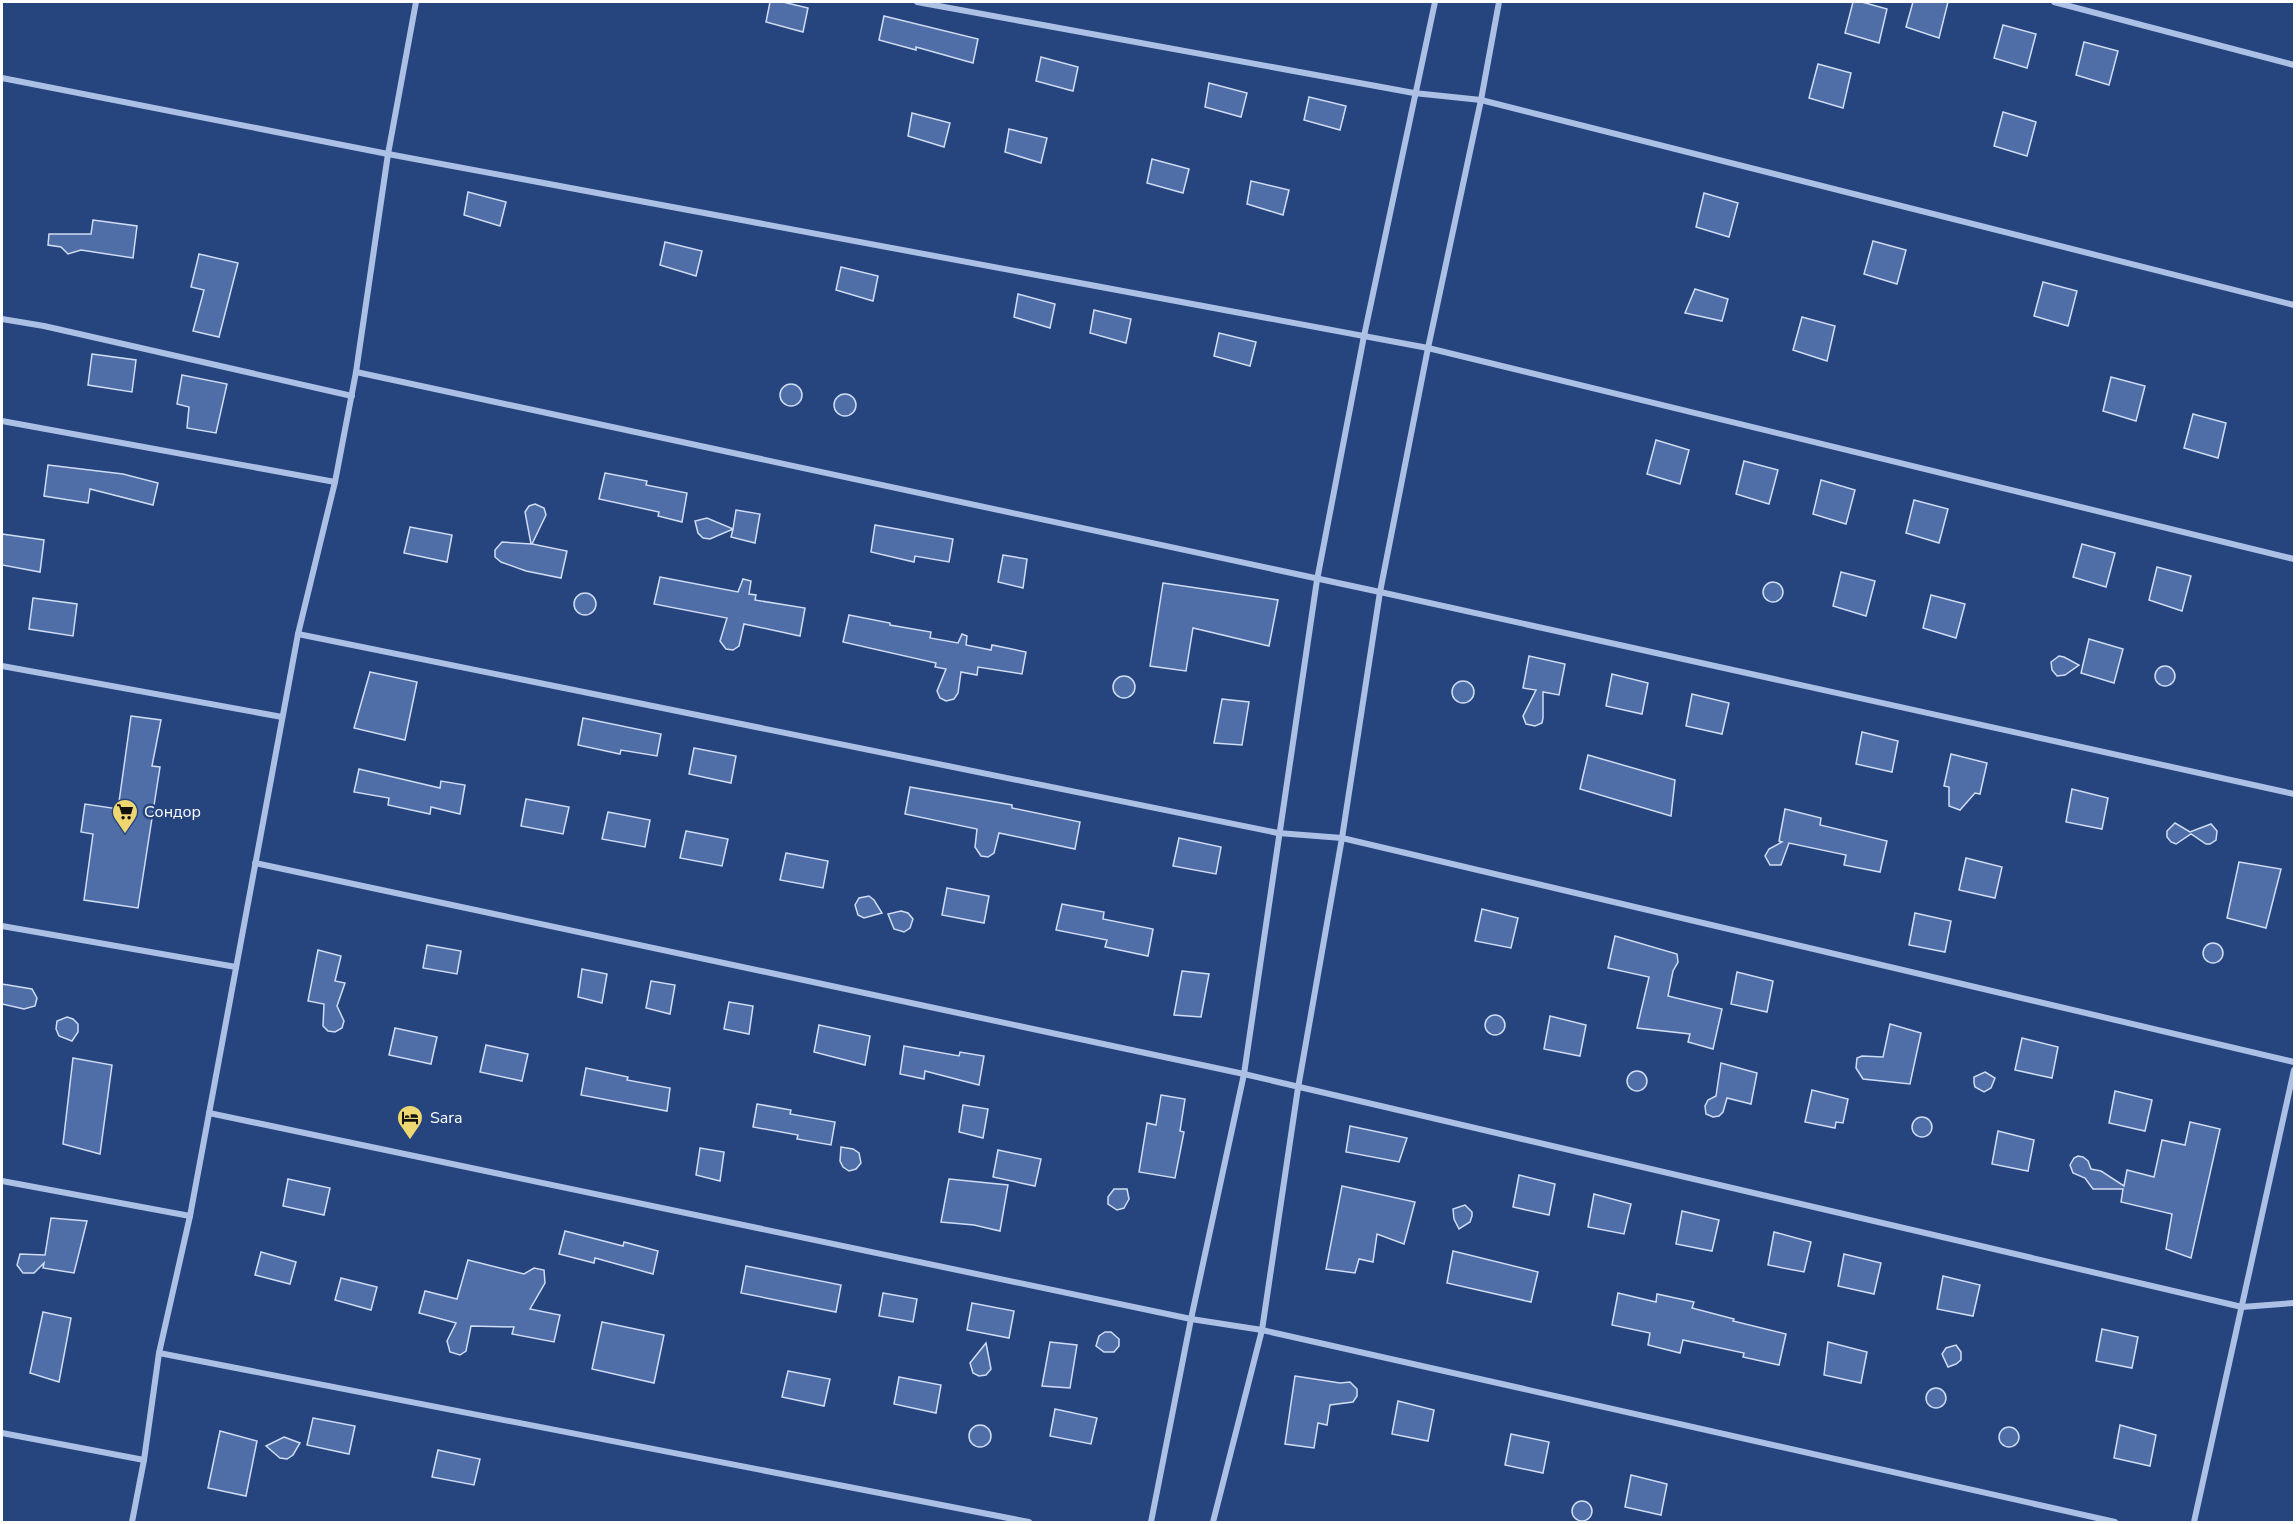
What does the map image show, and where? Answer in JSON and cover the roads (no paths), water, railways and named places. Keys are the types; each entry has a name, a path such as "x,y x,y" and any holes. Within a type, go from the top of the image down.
{"street":[{"path":"132,1522 144,1460 159,1353 209,1113 298,634 335,482 352,396 388,154 416,2"},
{"path":"917,2 1414,93 1481,100 2295,305"},
{"path":"1151,1522 1191,1319 1244,1074 1317,580 1364,336 1435,2"},
{"path":"1213,1522 1262,1330 1298,1088 1342,838 1380,592 1499,2"},
{"path":"2054,2 2295,65"},
{"path":"2,78 388,154 1428,348 2295,559"},
{"path":"2,319 44,326 352,396"},
{"path":"356,372 1380,592 2295,794"},
{"path":"2,421 335,482"},
{"path":"298,634 1278,833 1342,838 2295,1062"},
{"path":"2,666 282,717"},
{"path":"255,863 1244,1074 2242,1307 2295,1303"},
{"path":"2,926 236,967"},
{"path":"2194,1522 2295,1070"},
{"path":"209,1113 1191,1319 1262,1330 2115,1522"},
{"path":"2,1181 189,1216"},
{"path":"159,1353 1029,1522"},
{"path":"2,1433 144,1460"}],"place":[{"name":"Сондор","path":"125,835"},
{"name":"Sara","path":"410,1141"}]}
